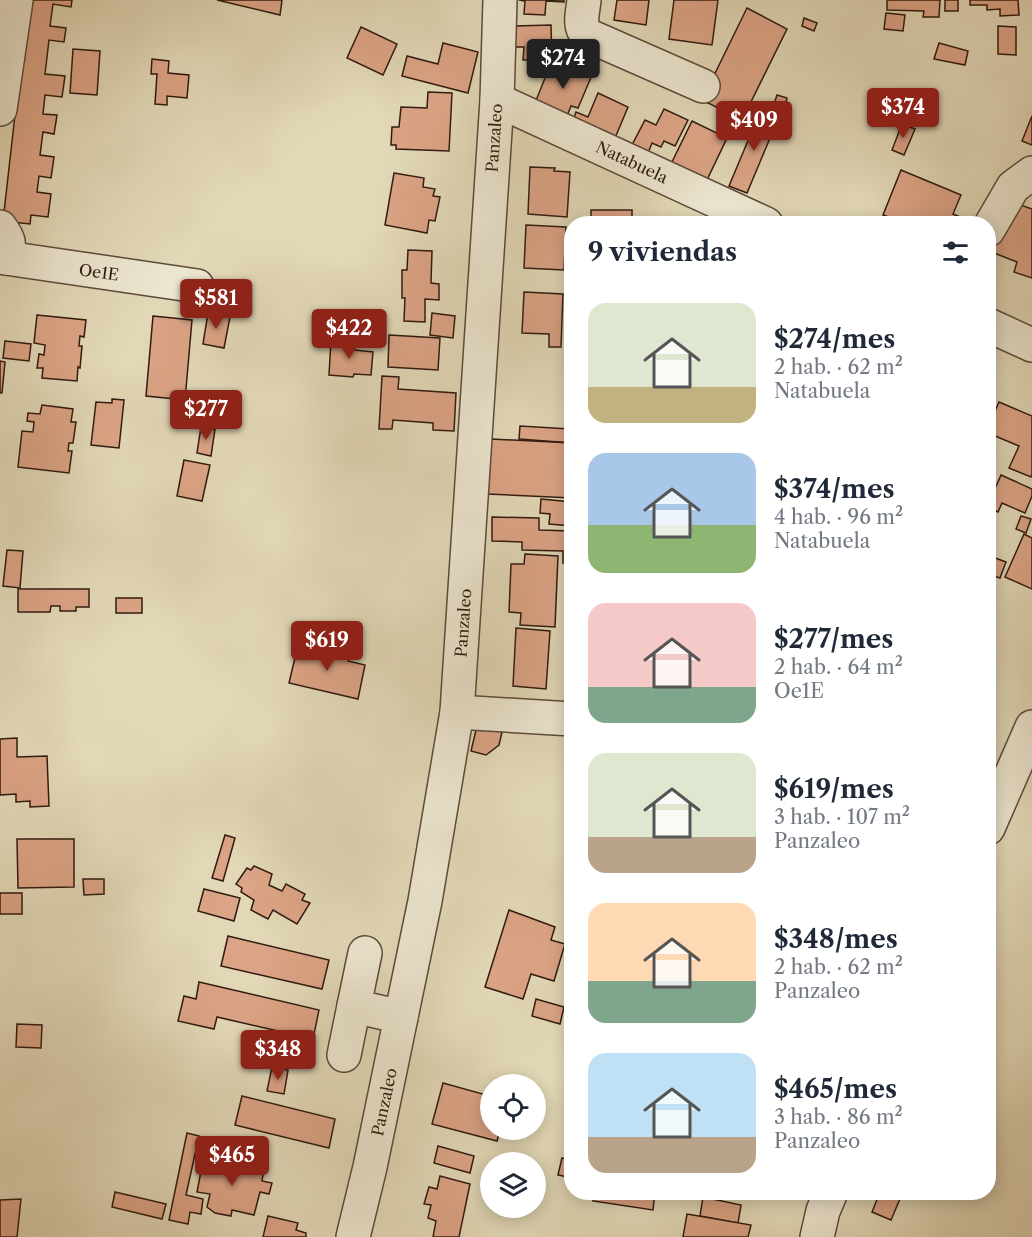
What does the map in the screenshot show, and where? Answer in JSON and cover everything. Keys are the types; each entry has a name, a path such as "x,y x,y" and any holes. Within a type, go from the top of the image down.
{"street":[{"path":"0,109 16,0"},
{"name":"Panzaleo","path":"353,1237 370,1167 425,901 457,712 497,100 500,0"},
{"path":"584,0 582,23 587,35 703,86"},
{"name":"Natabuela","path":"497,100 749,216"},
{"path":"996,216 1013,187 1032,173"},
{"path":"0,227 8,237 9,248 4,258"},
{"name":"Oe1E","path":"4,258 197,286"},
{"path":"996,329 1032,345"},
{"path":"457,712 564,719"},
{"path":"996,808 1032,727"},
{"path":"344,1055 365,953"},
{"path":"354,1006 401,1017"},
{"path":"818,1237 823,1210 827,1200"}],"building":[{"path":"28,0 72,0 71,7 53,4 50,26 66,28 64,42 49,40 45,74 65,76 62,97 45,95 43,114 57,115 54,134 43,132 40,155 54,157 51,178 39,176 37,192 51,194 48,217 31,215 30,224 3,221"},
{"path":"217,0 282,0 280,15"},
{"path":"519,0 564,0 564,2 546,1 545,15 524,14 525,1"},
{"path":"617,0 649,0 646,25 614,20"},
{"path":"674,0 718,0 712,45 669,39"},
{"path":"887,0 940,0 939,17 923,17 924,11 887,10"},
{"path":"945,0 958,0 958,11 945,11"},
{"path":"970,0 1018,0 1019,15 1000,16 1000,9 987,10 987,5 970,5"},
{"path":"747,8 787,29 742,120 702,100"},
{"path":"886,13 905,15 903,31 884,29"},
{"path":"804,18 817,23 814,31 802,26"},
{"path":"551,25 552,60 523,60 524,47 515,47 514,26"},
{"path":"998,26 1016,27 1016,55 998,54"},
{"path":"361,27 397,44 383,75 347,58"},
{"path":"443,43 478,52 468,93 402,76 407,56 438,64"},
{"path":"939,43 968,51 965,65 934,59"},
{"path":"73,49 100,51 97,95 70,93"},
{"path":"152,59 169,61 168,73 189,75 187,98 167,96 167,105 155,104 157,74 151,74"},
{"path":"566,64 592,75 578,108 571,106 567,116 535,103 549,68 562,74"},
{"path":"428,92 452,93 449,151 396,149 396,145 391,145 392,127 399,127 401,107 427,108"},
{"path":"598,93 628,107 615,138 573,120 576,112 588,117"},
{"path":"777,95 787,98 783,113 772,110"},
{"path":"664,109 688,120 675,146 664,141 661,147 652,143 648,153 632,145 645,120 656,125"},
{"path":"760,112 778,119 747,193 729,186"},
{"path":"1032,116 1032,145 1022,141"},
{"path":"692,121 727,138 706,182 671,164"},
{"path":"902,124 915,129 904,155 892,150"},
{"path":"530,167 555,168 554,171 570,172 567,216 528,214"},
{"path":"901,170 961,195 953,214 958,216 883,215"},
{"path":"394,173 424,178 423,187 435,189 433,196 440,197 435,221 429,220 427,233 385,225"},
{"path":"1007,200 1032,209 1032,278 1014,272 1017,262 996,254 996,231"},
{"path":"591,210 632,210 632,216 591,216"},
{"path":"526,225 564,227 564,270 524,268"},
{"path":"408,250 432,251 431,283 439,284 439,300 425,299 425,322 404,321 405,298 402,298 402,270 407,270"},
{"path":"524,292 563,294 561,347 549,347 549,334 522,333"},
{"path":"208,313 230,317 224,348 203,344"},
{"path":"432,313 455,316 453,338 430,335"},
{"path":"37,315 86,320 84,337 80,336 79,346 82,346 77,381 42,378 43,368 37,368 39,354 44,355 45,345 34,343"},
{"path":"153,316 192,320 185,400 146,396"},
{"path":"389,335 440,338 438,370 388,367"},
{"path":"331,340 355,341 355,350 373,352 371,375 354,374 353,377 329,375"},
{"path":"5,341 31,344 29,361 3,358"},
{"path":"0,361 5,362 2,393 0,393"},
{"path":"382,376 399,377 398,389 456,393 454,431 433,430 433,423 393,420 392,429 379,429"},
{"path":"112,399 124,400 119,448 91,445 96,402 112,403"},
{"path":"999,402 1032,416 1031,477 1009,468 1019,446 996,436 996,409"},
{"path":"42,405 73,409 71,422 76,422 73,443 69,443 68,451 72,451 69,473 18,467 22,431 33,432 34,422 27,421 28,413 40,414"},
{"path":"520,426 564,429 564,442 519,439"},
{"path":"201,427 215,429 211,456 197,453"},
{"path":"491,439 564,443 564,498 488,494"},
{"path":"184,460 210,465 202,501 177,496"},
{"path":"1001,475 1032,489 1032,496 1025,513 1002,503 998,512 996,511 996,486"},
{"path":"541,499 564,501 564,525 549,524 550,514 540,513"},
{"path":"1021,516 1031,519 1026,533 1016,529"},
{"path":"492,517 539,518 539,530 564,531 564,563 563,551 522,550 522,542 492,541"},
{"path":"1024,534 1032,538 1032,589 1005,577"},
{"path":"7,550 23,551 20,588 3,586"},
{"path":"525,554 558,556 555,627 520,625 521,613 509,612 511,564 524,564"},
{"path":"996,558 1006,562 1000,578 996,577"},
{"path":"18,589 89,589 89,607 76,607 76,611 60,611 60,606 51,606 50,612 18,612"},
{"path":"116,598 142,598 142,613 116,613"},
{"path":"516,628 550,631 546,689 513,686"},
{"path":"298,645 349,657 348,661 365,665 358,699 289,683"},
{"path":"477,726 502,732 499,745 486,755 471,751"},
{"path":"17,738 17,757 47,756 49,806 30,807 30,801 16,802 16,794 0,795 0,739"},
{"path":"225,835 235,838 223,881 212,878"},
{"path":"17,839 74,839 74,887 18,888"},
{"path":"254,866 272,874 269,885 282,891 286,884 305,894 302,900 310,903 297,924 273,910 268,919 251,910 254,900 241,892 242,888 236,884 247,868 251,870"},
{"path":"83,879 104,879 104,894 84,895"},
{"path":"204,889 240,898 234,921 198,911"},
{"path":"0,893 22,893 22,914 0,914"},
{"path":"509,910 555,927 551,940 564,944 564,947 554,981 531,974 523,999 485,987"},
{"path":"228,936 329,960 322,989 221,966"},
{"path":"199,982 319,1010 313,1039 217,1017 214,1029 178,1021 184,996 196,999"},
{"path":"536,999 564,1007 560,1024 532,1016"},
{"path":"17,1024 42,1025 41,1048 16,1047"},
{"path":"272,1067 288,1070 284,1094 267,1091"},
{"path":"443,1083 480,1093 480,1137 432,1124"},
{"path":"242,1096 335,1119 329,1148 235,1125"},
{"path":"187,1133 199,1136 186,1195 203,1199 201,1214 190,1212 188,1224 169,1220"},
{"path":"438,1146 474,1156 470,1173 434,1163"},
{"path":"562,1158 564,1158 564,1176 558,1175"},
{"path":"203,1161 233,1167 235,1162 264,1169 262,1181 272,1183 269,1194 260,1192 254,1215 232,1210 231,1216 215,1213 207,1207 210,1194 197,1192"},
{"path":"440,1176 470,1184 459,1237 433,1237 436,1221 428,1218 431,1205 424,1204 429,1187 437,1189"},
{"path":"115,1192 166,1204 162,1219 112,1207"},
{"path":"21,1199 17,1237 0,1237 0,1200"},
{"path":"593,1200 654,1200 653,1210"},
{"path":"703,1200 717,1200 741,1205 738,1223 700,1216"},
{"path":"877,1200 899,1200 891,1220 872,1212"},
{"path":"687,1214 751,1225 748,1237 683,1237"},
{"path":"268,1216 298,1223 296,1230 306,1233 306,1237 263,1237"}]}
